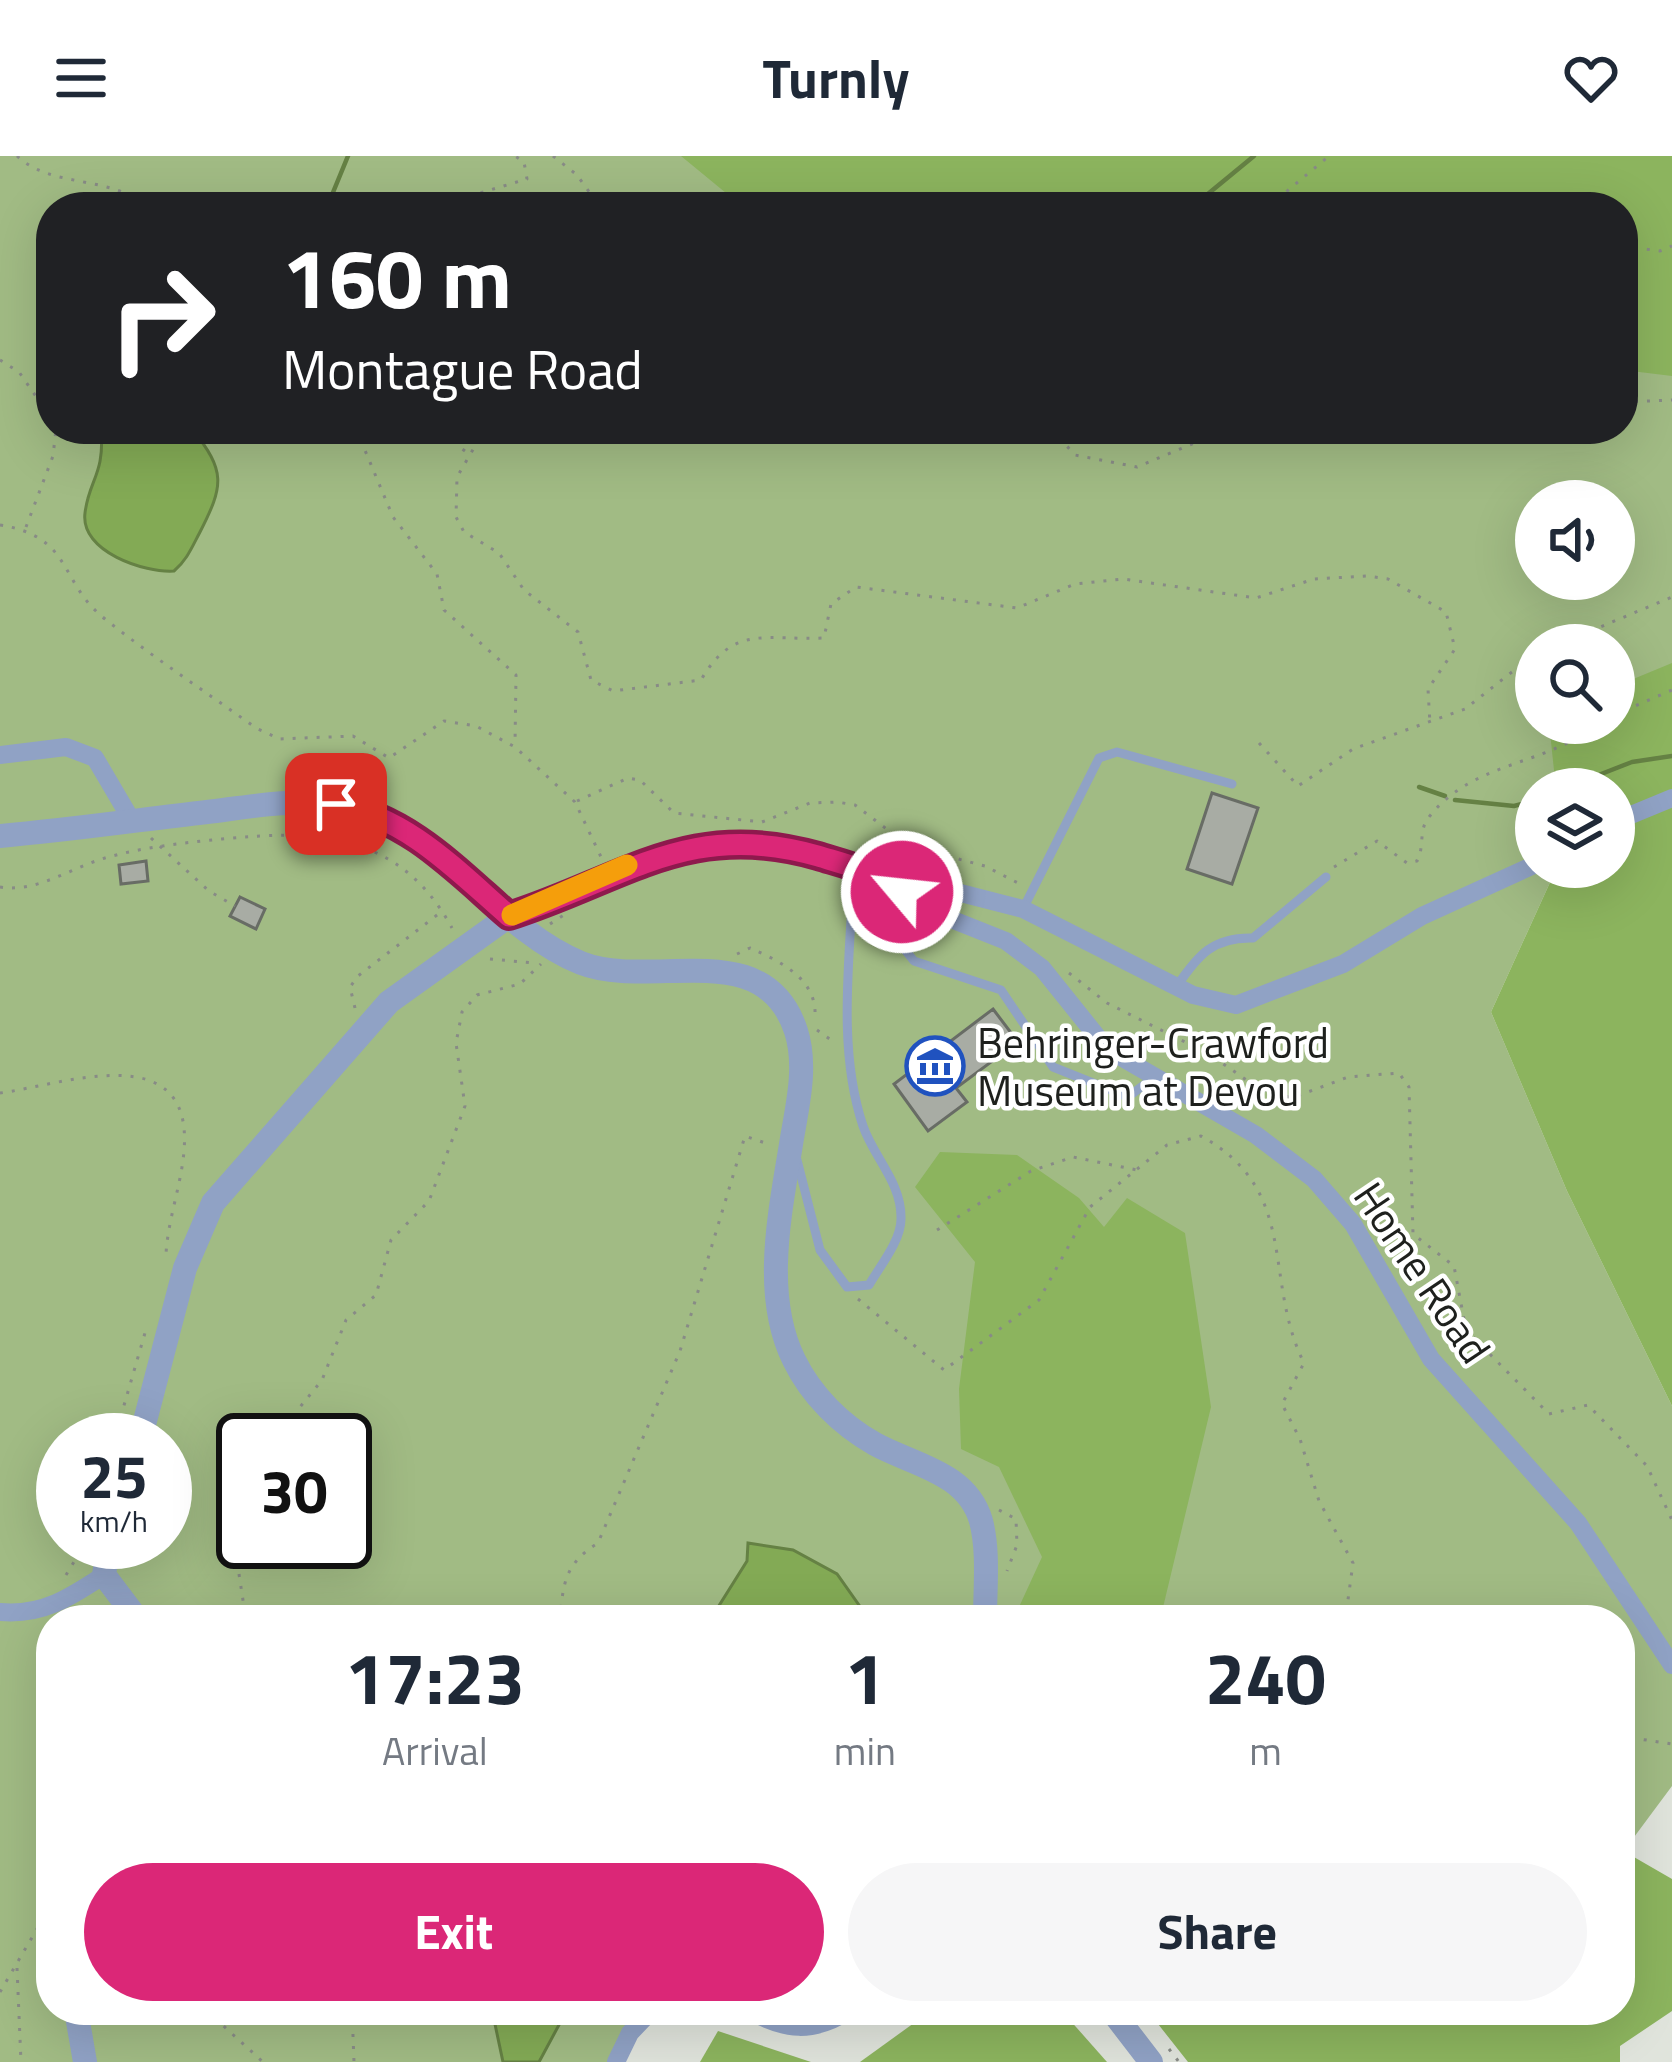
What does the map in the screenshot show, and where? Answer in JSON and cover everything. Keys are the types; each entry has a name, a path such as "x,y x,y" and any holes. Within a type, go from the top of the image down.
{"street":[{"path":"0,754 66,747 95,758 132,821"},
{"path":"1635,813 1672,798"},
{"path":"0,836 313,802 369,811 424,842 548,947 588,966 626,973 729,971 766,985 785,1006 800,1046 792,1141 796,1172 776,1304 783,1336 809,1385 846,1424 876,1445 940,1473 974,1504 984,1535 985,1605"},
{"path":"147,1413 185,1268 213,1203 389,1002 509,916 604,876 707,843 766,843 875,871 1027,900 1177,987 1221,1004 1264,999 1343,964 1453,900 1515,873"},
{"name":"Home Road","path":"875,871 918,906 1006,941 1042,968 1108,1049 1286,1156 1337,1203 1431,1359 1578,1523 1632,1605"},
{"path":"105,1569 104,1575 127,1605"},
{"path":"55,1605 104,1575"},
{"name":"Home Road","path":"1635,1609 1672,1665"},
{"path":"0,1612 36,1611"},
{"path":"79,2025 86,2062"},
{"path":"616,2062 638,2025"},
{"path":"775,2025 805,2029 814,2025"},
{"path":"1123,2025 1151,2062"}],"lane":[{"path":"1027,900 1099,758 1117,752 1232,784"},
{"path":"830,860 914,961 1001,990 1053,1067 1128,1097 1153,1078"},
{"path":"1177,987 1202,950 1235,938 1253,938 1326,878"},
{"path":"796,1172 820,1250 847,1287 869,1285 902,1226 901,1206 864,1129 858,1105 847,1004 853,887"}],"path":[{"path":"17,156 49,174 119,192"},
{"path":"483,192 527,179 524,162 515,156"},
{"path":"553,156 589,192"},
{"path":"1286,192 1329,156"},
{"path":"1638,248 1660,251 1672,246"},
{"path":"0,360 36,392"},
{"path":"1638,401 1672,400"},
{"path":"25,529 54,444"},
{"path":"362,444 393,517 437,574 444,610 516,675 515,747"},
{"path":"457,444 471,455"},
{"path":"477,444 457,477 454,502 464,532 499,553 524,590 563,615 578,632 591,680 613,692 701,680 717,654 754,637 824,638 831,604 856,587 885,587 1017,608 1075,584 1124,579 1256,598 1300,581 1367,576 1388,579 1446,612 1455,649 1428,689 1430,724"},
{"path":"1065,444 1075,455 1137,466 1191,444"},
{"path":"0,525 25,529 64,558 101,617 256,728 280,739 343,734 389,758 444,721 458,720 515,747 574,802 602,855 604,876"},
{"path":"1607,624 1672,597"},
{"path":"1259,743 1298,786 1353,749 1465,709 1515,670"},
{"path":"1635,706 1672,690"},
{"path":"1326,878 1348,854 1377,841 1407,863 1417,861 1427,818 1456,789 1497,766 1532,761 1570,744"},
{"path":"574,802 628,778 640,780 674,813 762,822 810,802 837,802 855,806 909,847 985,866 1027,900"},
{"path":"132,821 208,892 235,906"},
{"path":"0,886 16,890 159,846 279,833 318,834 355,844 426,885 457,937"},
{"path":"296,1413 322,1380 346,1320 376,1295 391,1240 429,1201 465,1106 456,1043 462,1012 477,994 520,984 542,963 476,955"},
{"path":"1054,961 1107,1003 1209,1054 1258,1088 1292,1098 1348,1077 1399,1073 1409,1087 1413,1234 1454,1266 1466,1330 1549,1414 1588,1405 1647,1466 1672,1520"},
{"path":"811,1025 834,1042"},
{"path":"0,1094 100,1075 133,1075 159,1086 184,1132 166,1256"},
{"path":"561,1605 564,1575 574,1558 598,1543 680,1351 745,1136 763,1139 796,1172"},
{"path":"847,1287 872,1315 944,1370 1039,1300 1090,1207 1167,1145 1201,1136 1231,1153 1250,1174 1276,1229 1289,1333 1304,1363 1282,1404 1319,1501 1353,1563 1347,1605"},
{"path":"937,1231 1031,1171 1072,1157 1139,1170"},
{"path":"122,1413 151,1312"},
{"path":"61,1591 72,1569"},
{"path":"238,1569 244,1605"},
{"path":"1635,1738 1672,1744"},
{"path":"0,1992 36,1933"},
{"path":"17,1968 20,2062"},
{"path":"222,2025 263,2062"},
{"path":"353,2025 354,2062"}],"shaded area":[{"path":"0,156 1672,156 1672,798 1635,792 1635,768 1515,768 1515,888 1547,888 1491,1012 1567,1191 1672,1406 1672,1786 1635,1836 1635,1605 36,1605 36,2025 642,2025 616,2062 0,2062"},
{"path":"681,156 1672,156 1672,376 1638,372 1638,192 725,192"},
{"path":"101,444 203,444 211,456 218,479 214,502 189,553 174,571 132,564 93,539 85,513"},
{"path":"1672,663 1672,1406 1567,1191 1491,1012 1547,888 1635,888 1635,768 1554,768 1551,744 1635,744 1635,678"},
{"path":"940,1152 1017,1155 1079,1198 1104,1227 1127,1198 1185,1233 1211,1407 1164,1605 1020,1605 1042,1557 999,1467 961,1449 959,1389 975,1262 915,1187"},
{"path":"748,1543 793,1550 837,1574 859,1605 719,1605 747,1561"},
{"path":"1635,1858 1672,1879 1672,2011 1620,2046 1620,2062 1188,2062 1159,2025 1635,2025"},
{"path":"495,2025 559,2025 539,2062 503,2062"},
{"path":"911,2025 1074,2025 1107,2062 860,2062"},
{"path":"718,2031 811,2062 700,2062"}],"building":[{"path":"1212,793 1258,808 1232,884 1187,869"},
{"path":"146,861 148,881 121,884 119,865"},
{"path":"240,897 265,909 256,929 230,916"},
{"name":"Behringer-Crawford Museum at Devou","path":"993,1009 1018,1042 956,1088 967,1102 928,1131 894,1084"}],"waterway":[{"path":"333,192 348,156"},
{"path":"1210,192 1254,156"},
{"path":"1617,768 1672,756"},
{"path":"1419,787 1445,796"},
{"path":"1455,800 1515,806"}],"slow traffic":[{"path":"512,915 548,904 627,865"}],"place":[{"name":"Behringer-Crawford Museum at Devou","path":"935,1066"}],"route":[{"path":"336,804 392,821 424,842 509,916 548,904 631,863 707,843 790,848 875,871 902,892"}]}
